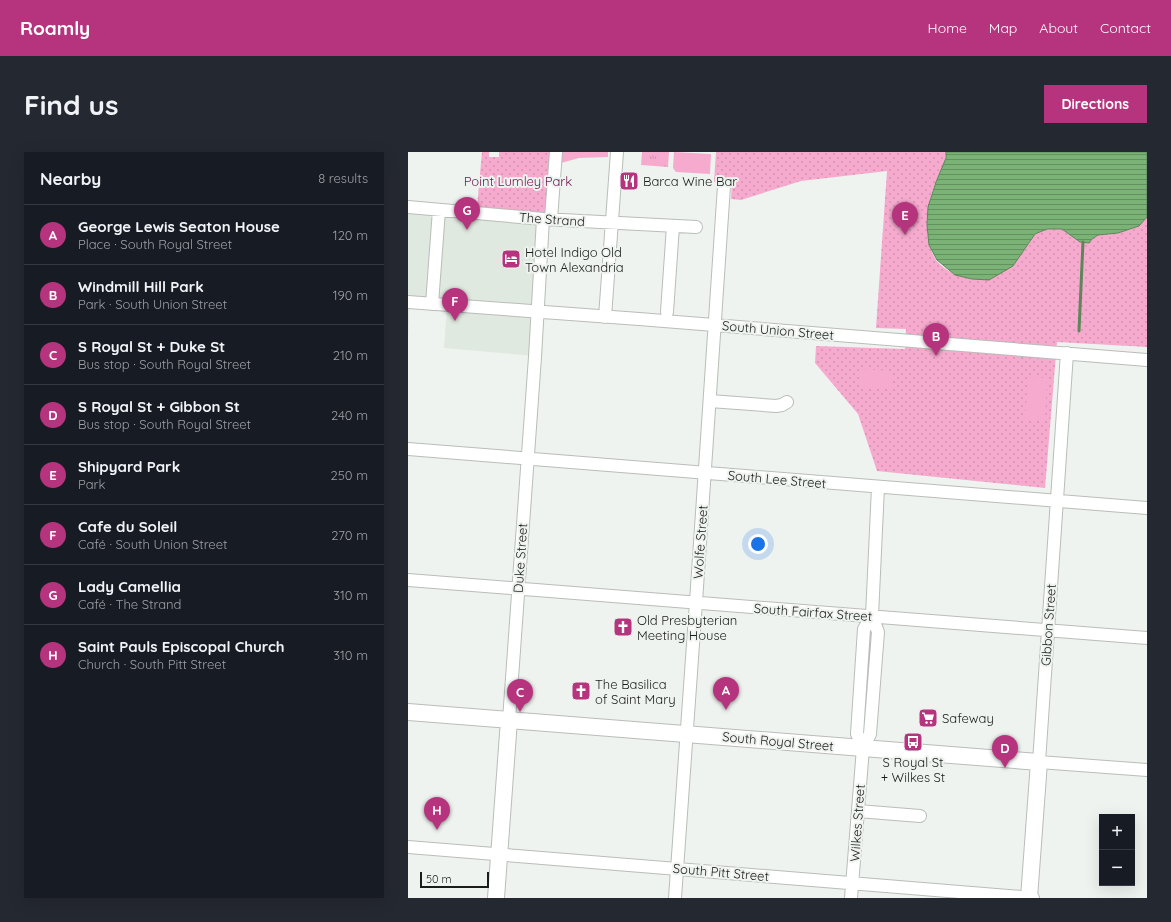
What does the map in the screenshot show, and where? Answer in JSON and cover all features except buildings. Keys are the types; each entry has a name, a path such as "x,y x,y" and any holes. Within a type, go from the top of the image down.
{"main road":[{"name":"South Royal Street","path":"408,712 1039,762"},
{"name":"Duke Street","path":"496,898 509,720"},
{"name":"Gibbon Street","path":"1030,898 1039,762"}],"street":[{"name":"Duke Street","path":"509,720 538,312 547,219 556,152"},
{"path":"605,317 617,152"},
{"name":"Wolfe Street","path":"675,898 724,186"},
{"name":"The Strand","path":"408,207 612,223 643,228 673,226 696,227"},
{"path":"432,304 439,210"},
{"path":"667,312 664,288 673,226"},
{"name":"South Union Street","path":"408,302 1147,360"},
{"name":"Gibbon Street","path":"1039,762 1067,353"},
{"path":"710,401 776,406 787,402"},
{"name":"South Lee Street","path":"408,449 1147,508"},
{"name":"Wilkes Street","path":"852,898 863,748 870,734 878,632 872,616 878,487"},
{"name":"South Fairfax Street","path":"408,580 1147,638"},
{"name":"South Royal Street","path":"1039,762 1147,770"},
{"path":"858,811 920,816"},
{"name":"South Pitt Street","path":"408,847 1033,898"}],"shaded area":[{"path":"946,152 1147,152 1147,217 1139,226 1118,233 1098,235 1089,243 1080,242 1062,229 1047,229 1035,234 1013,266 989,280 972,279 955,275 937,260 929,245 927,225 928,207 946,158"},
{"path":"408,201 547,213 534,356 444,348 447,306 410,302 408,338"}],"green space":[{"name":"Point Lumley Park","path":"482,152 489,152 489,157 499,157 499,152 551,152 547,213 477,208"},
{"path":"562,152 608,152 608,157 579,158 561,163"},
{"path":"642,152 669,152 668,167 641,165"},
{"path":"674,152 711,154 710,174 676,172 673,168"},
{"path":"716,152 946,152 944,164 936,181 930,200 927,231 929,242 936,260 955,275 1013,266 1035,234 1047,229 1062,229 1080,242 1088,243 1098,235 1118,233 1139,226 1147,217 1147,347 1057,342 1045,488 877,471 858,414 815,363 816,346 905,349 906,329 876,328 887,171 801,181 741,200 731,199 732,183 714,182"},
{"path":"860,369 892,371 891,389 859,387"},
{"path":"1028,377 1047,378 1045,420 1025,419"}],"waterway":[{"path":"1079,331 1083,242"}],"place":[{"name":"Barca Wine Bar","path":"629,181"},
{"name":"Lady Camellia","path":"467,230"},
{"name":"Shipyard Park","path":"905,235"},
{"name":"Hotel Indigo Old Town Alexandria","path":"511,259"},
{"name":"Cafe du Soleil","path":"455,321"},
{"name":"Windmill Hill Park","path":"936,356"},
{"name":"Old Presbyterian Meeting House","path":"623,627"},
{"name":"The Basilica of Saint Mary","path":"581,691"},
{"name":"George Lewis Seaton House","path":"726,710"},
{"name":"S Royal St + Duke St","path":"520,712"},
{"name":"Safeway","path":"928,718"},
{"name":"S Royal St + Wilkes St","path":"913,742"},
{"name":"S Royal St + Gibbon St","path":"1005,768"},
{"name":"Saint Pauls Episcopal Church","path":"437,830"}]}
